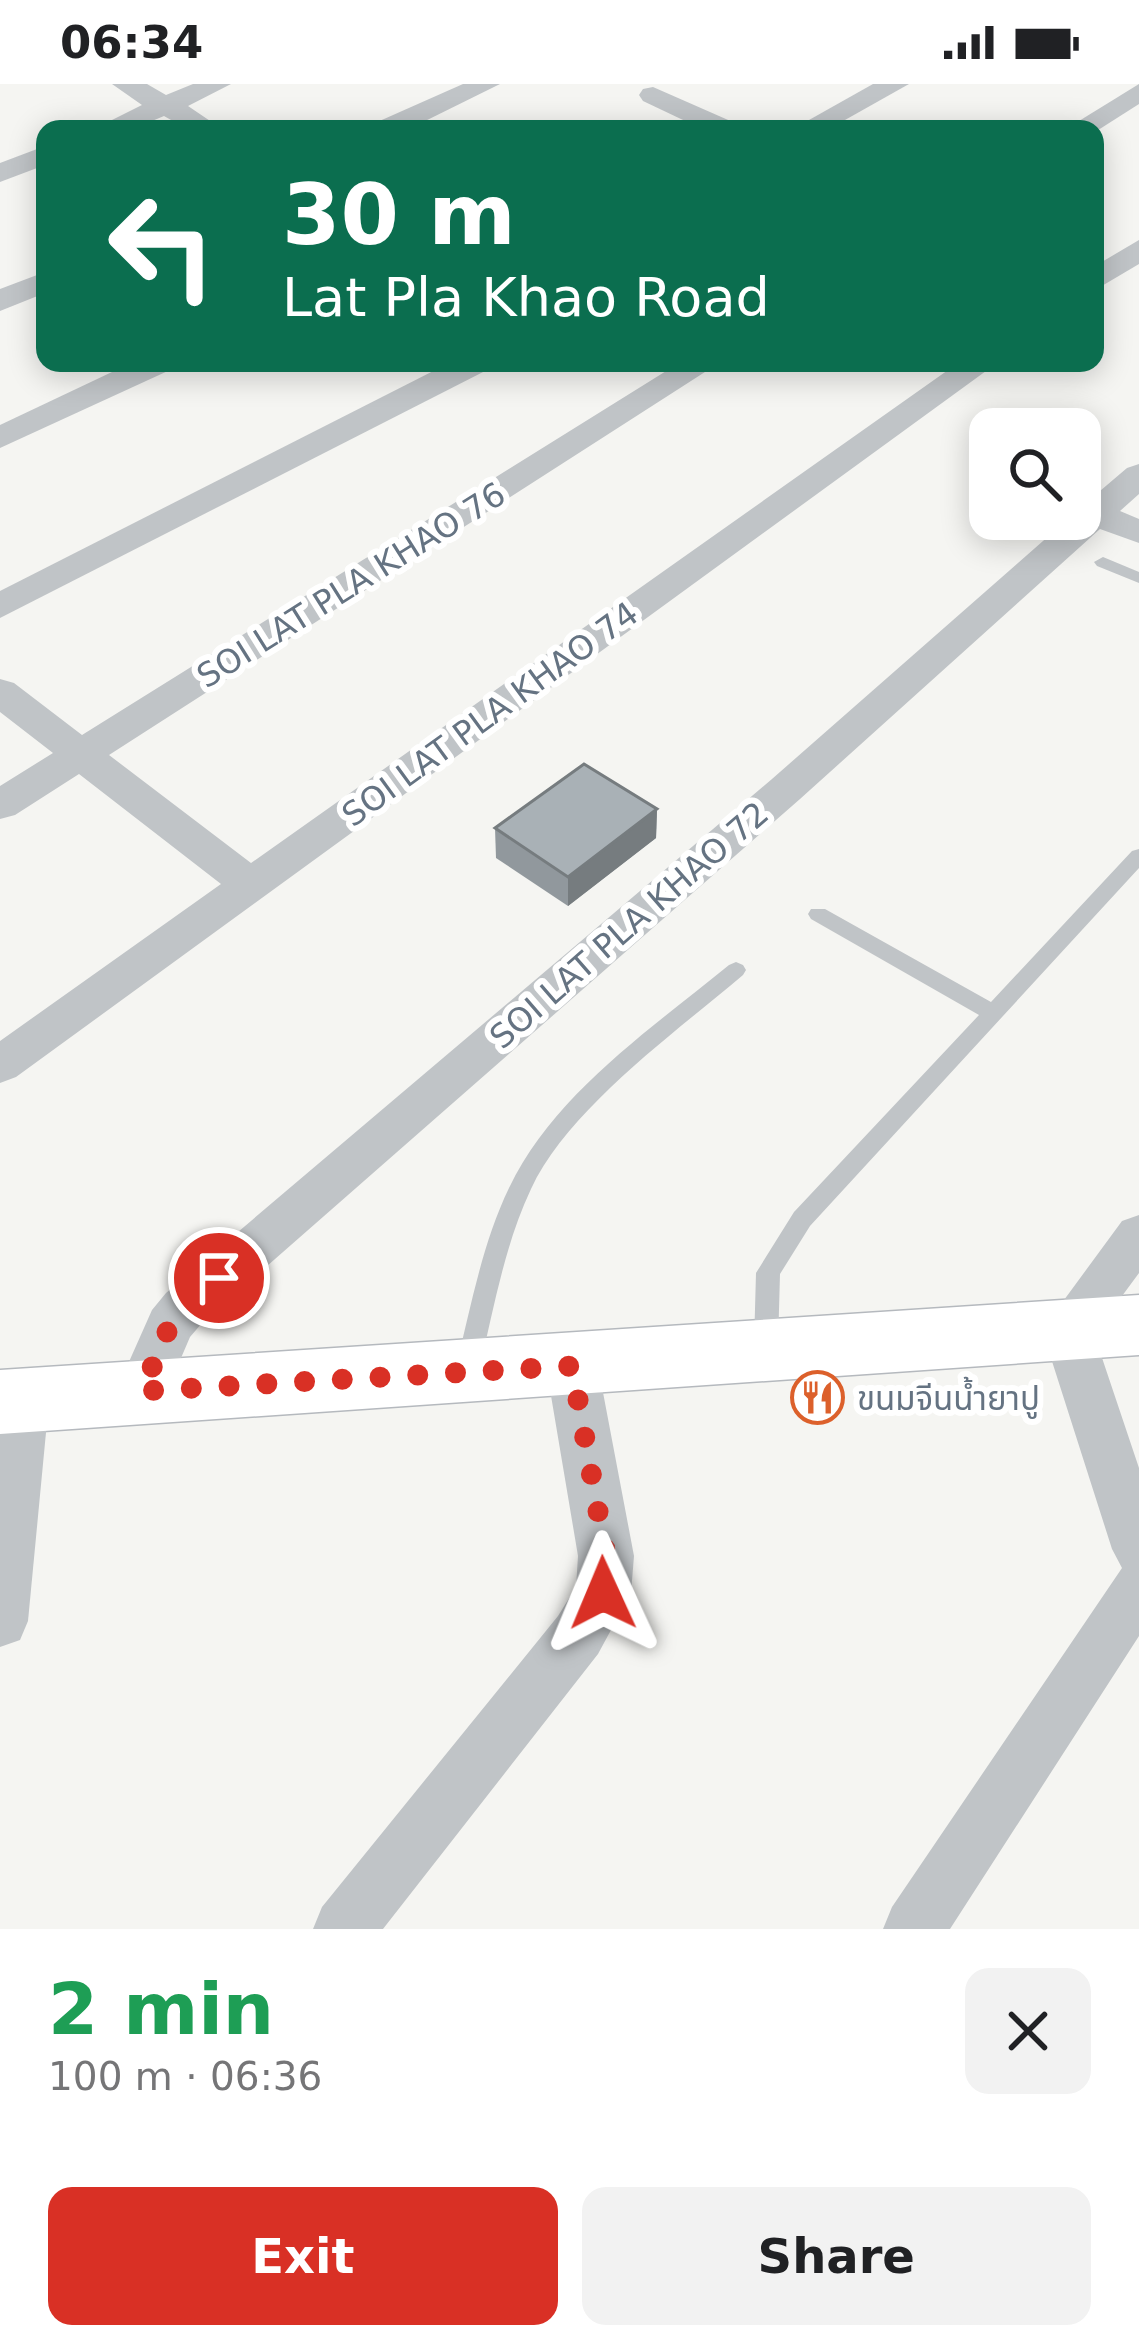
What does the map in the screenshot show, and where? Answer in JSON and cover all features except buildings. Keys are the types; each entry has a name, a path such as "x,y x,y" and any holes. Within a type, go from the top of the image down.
{"main road":[{"path":"11,1402 1139,1325"}],"street":[{"path":"126,84 192,120"},
{"path":"130,120 217,84"},
{"path":"405,120 486,84"},
{"path":"825,120 895,84"},
{"path":"1094,120 1139,92"},
{"path":"653,95 706,120"},
{"path":"0,173 36,159"},
{"path":"1104,274 1139,249"},
{"path":"0,301 36,285"},
{"path":"0,438 139,372"},
{"path":"0,606 458,372"},
{"name":"SOI LAT PLA KHAO 76","path":"0,805 673,372"},
{"name":"SOI LAT PLA KHAO 74","path":"0,1065 967,372"},
{"name":"SOI LAT PLA KHAO 72","path":"1101,509 1139,475"},
{"path":"1101,516 1139,532"},
{"name":"SOI LAT PLA KHAO 72","path":"142,1391 170,1325 184,1308 787,789 1067,540"},
{"path":"0,692 251,885"},
{"path":"1139,1235 1067,1330 1139,1550"},
{"path":"344,1929 578,1635 603,1593 606,1556 572,1366"},
{"path":"0,1621 11,1402"},
{"path":"914,1929 1139,1587"}],"lane":[{"path":"1103,562 1139,578"},
{"path":"766,1352 768,1273 782,1245 1139,856"},
{"path":"818,914 993,1013"},
{"path":"466,1372 495,1260 528,1172 591,1099 736,970"}],"place":[{"name":"ขนมจีนน้ำยาปู","path":"818,1398"}],"route":[{"path":"219,1278 170,1325 142,1391 572,1366 606,1556 603,1593"}]}
